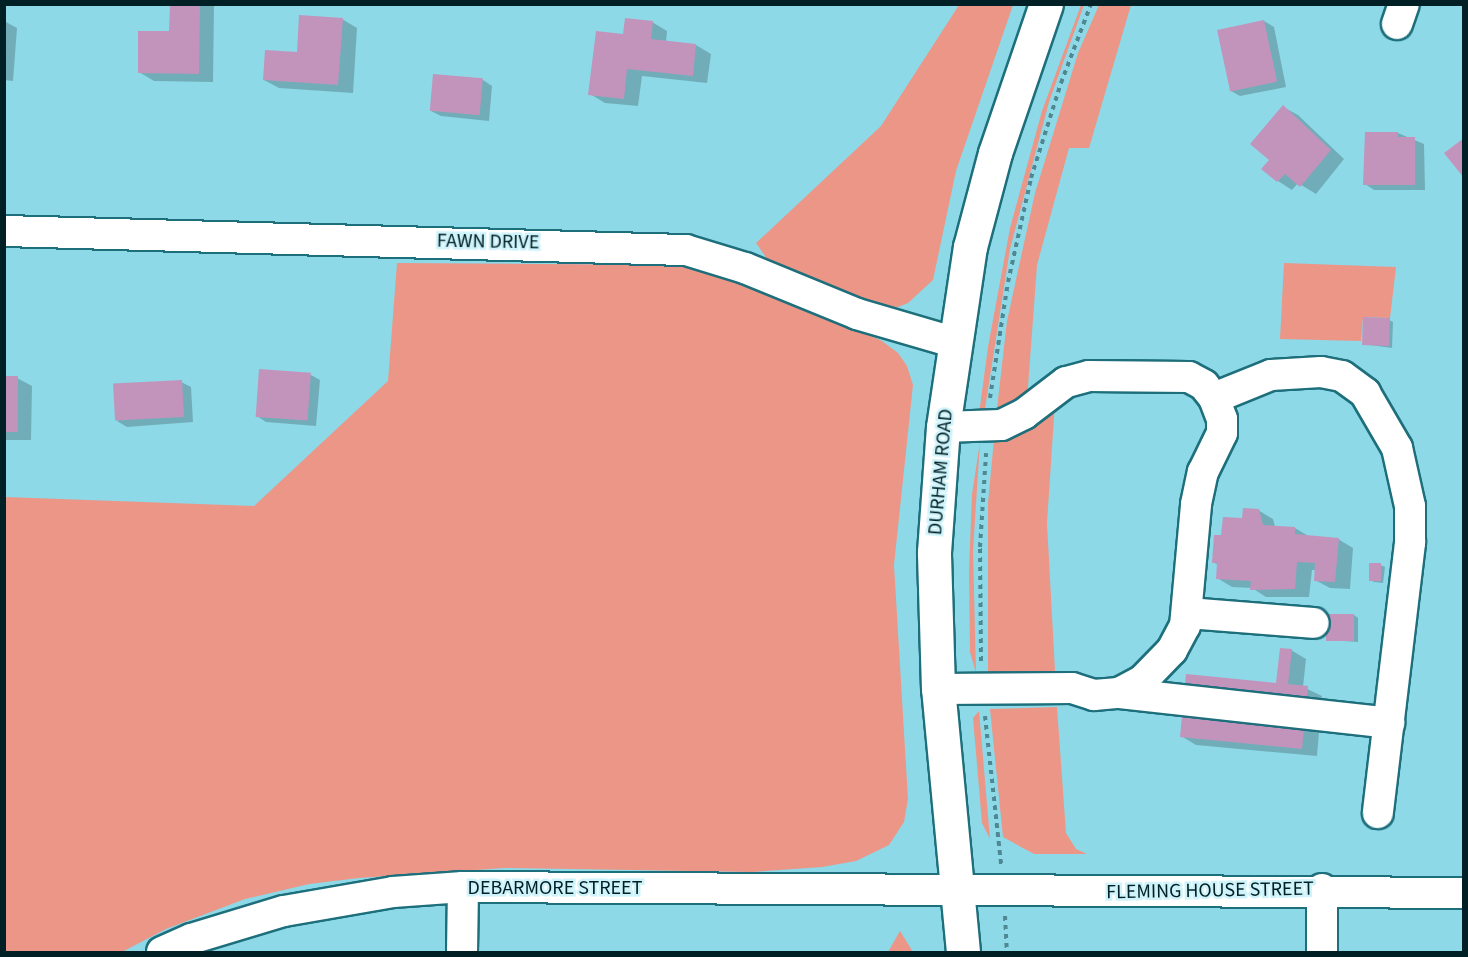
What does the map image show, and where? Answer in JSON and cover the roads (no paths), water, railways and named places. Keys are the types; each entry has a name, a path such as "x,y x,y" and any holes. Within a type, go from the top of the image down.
{"main road":[{"name":"DURHAM ROAD","path":"963,952 938,689 934,552 943,427 970,247 995,153 1046,4"}],"street":[{"name":"FAWN DRIVE","path":"4,231 686,250 745,268 857,314 956,343"},
{"path":"1214,398 1271,375 1321,372 1342,376 1365,393 1385,423 1403,468 1410,506 1408,573 1378,813"},
{"path":"943,427 1000,425 1024,414 1066,382 1089,376 1189,377 1204,385 1214,398 1222,419 1222,433 1203,472 1196,504 1187,613 1172,650 1142,681 1119,693"},
{"path":"1187,613 1314,623"},
{"path":"938,689 1072,688 1094,695 1119,693 1389,723"},
{"path":"462,952 463,887"},
{"name":"DEBARMORE STREET","path":"162,952 191,939 284,911 393,892 463,887 956,888"},
{"name":"FLEMING HOUSE STREET","path":"956,888 1102,894 1322,889 1464,893"},
{"path":"1322,889 1322,952"}]}
